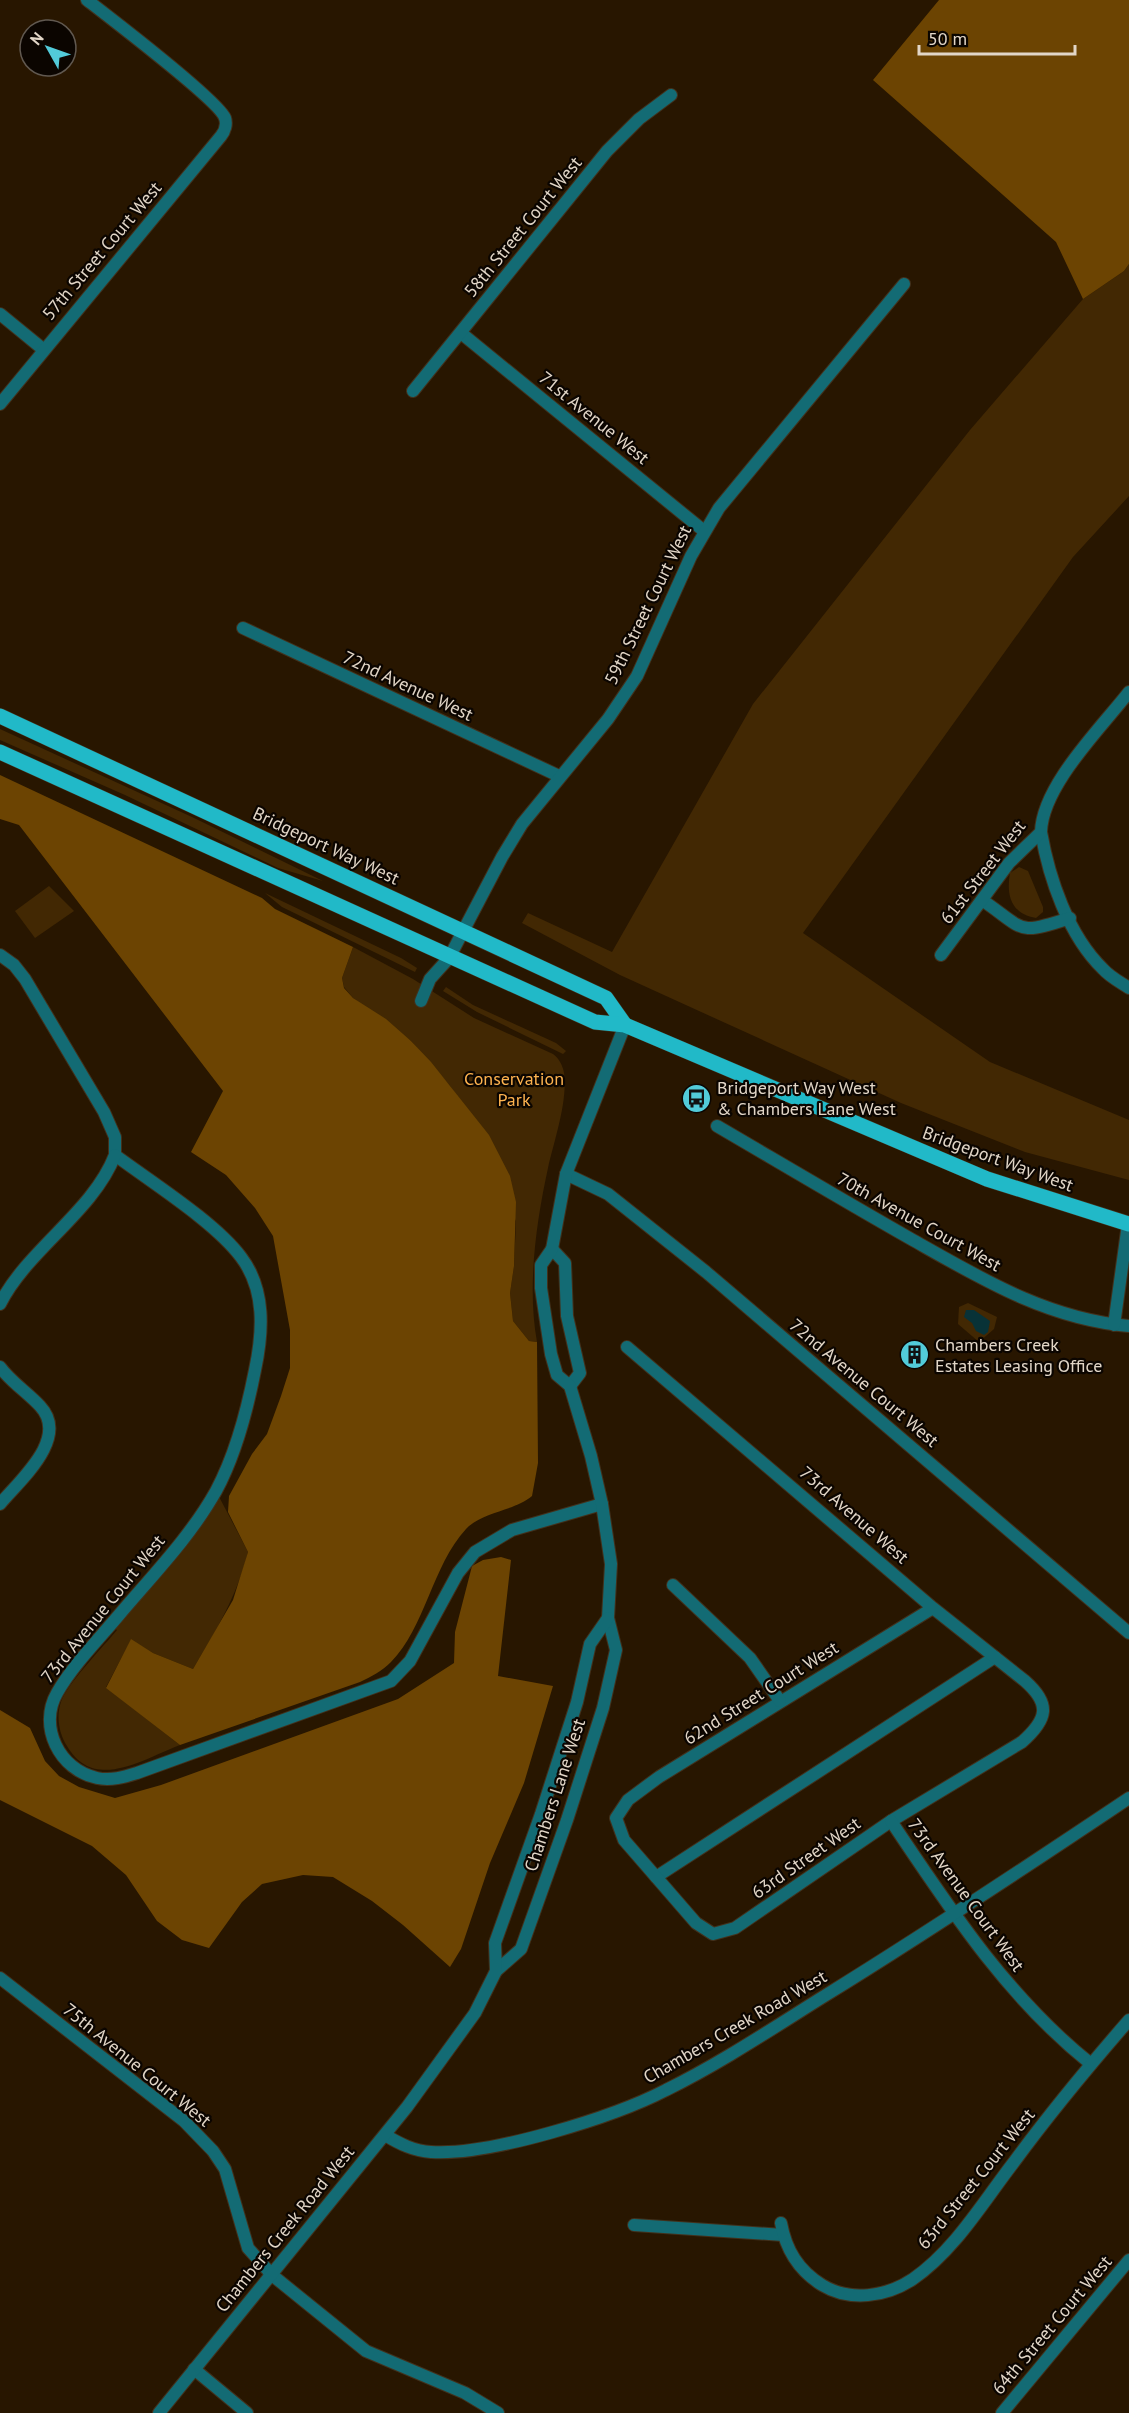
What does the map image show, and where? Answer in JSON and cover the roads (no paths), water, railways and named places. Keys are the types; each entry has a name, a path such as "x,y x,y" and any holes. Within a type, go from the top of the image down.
{"main road":[{"name":"Bridgeport Way West","path":"0,716 606,998 625,1025"},
{"name":"Bridgeport Way West","path":"0,752 449,958 595,1022 625,1025 987,1179 1129,1224"}],"street":[{"name":"57th Street Court West","path":"0,404 221,136 225,119 205,97 87,0"},
{"name":"58th Street Court West","path":"413,391 607,152 639,119 671,95"},
{"name":"59th Street Court West","path":"421,1001 430,979 449,958 464,932 502,857 522,824 608,719 637,676 704,531 766,449 904,284"},
{"path":"0,315 44,350"},
{"name":"71st Avenue West","path":"461,333 704,531"},
{"name":"72nd Avenue West","path":"243,627 560,776"},
{"name":"61st Street West","path":"941,955 1009,863 1041,832 1041,815 1052,794 1129,692"},
{"path":"1041,832 1047,868 1070,918 1094,959 1104,971 1129,988"},
{"path":"982,900 1026,930 1070,918"},
{"path":"0,955 14,965 25,979 104,1112 115,1137 115,1155 99,1182 16,1281 0,1304"},
{"name":"Chambers Lane West","path":"385,2135 455,2043 496,1971 521,1949 567,1820 603,1708 615,1657 616,1650 608,1618 611,1564 602,1504 591,1456 570,1386 557,1376 543,1318 541,1265 552,1249 566,1173 625,1025"},
{"name":"70th Avenue Court West","path":"717,1126 846,1203 998,1287 1043,1308 1114,1325 1129,1326"},
{"name":"73rd Avenue Court West","path":"115,1155 233,1247 243,1259 260,1301 261,1332 253,1381 236,1444 216,1491 186,1535 73,1671 54,1699 50,1716 51,1734 56,1747 78,1769 89,1776 109,1779 137,1773 391,1681 410,1661 458,1573 475,1552 512,1530 602,1504"},
{"name":"72nd Avenue Court West","path":"566,1173 608,1194 672,1244 1129,1633"},
{"path":"1114,1325 1129,1224"},
{"path":"552,1249 565,1263 567,1316 580,1373 570,1386"},
{"name":"73rd Avenue West","path":"627,1347 1037,1694 1043,1707 1043,1718"},
{"path":"0,1366 48,1415 51,1429 42,1452 0,1504"},
{"path":"673,1585 750,1658 780,1701"},
{"name":"62nd Street Court West","path":"616,1818 628,1800 645,1786 933,1608"},
{"name":"Chambers Lane West","path":"496,1971 495,1943 545,1803 576,1702 590,1644 608,1618"},
{"path":"656,1877 995,1657"},
{"name":"63rd Street West","path":"616,1818 624,1840 696,1923 707,1932 718,1934 742,1923 891,1821 1022,1742 1043,1718"},
{"name":"Chambers Creek Road West","path":"159,2413 385,2135 416,2150 456,2151 540,2134 638,2103 666,2091 750,2043 954,1915 1129,1798"},
{"name":"73rd Avenue Court West","path":"891,1821 954,1915 1013,1990 1065,2044 1091,2064"},
{"name":"75th Avenue Court West","path":"0,1978 184,2121 207,2144 228,2176 238,2219 248,2248 272,2275 366,2351 465,2393 498,2413"},
{"name":"63rd Street Court West","path":"634,2225 782,2229 795,2261 804,2271 839,2293 873,2295 898,2287 911,2280 955,2240 1091,2064 1129,2020"},
{"name":"64th Street Court West","path":"1002,2413 1129,2260"},
{"path":"194,2369 247,2413"}],"water":[{"path":"966,1310 974,1310 990,1321 988,1332 984,1335 976,1331 972,1323 964,1317"}],"place":[{"name":"Bridgeport Way West & Chambers Lane West","path":"696,1098"},
{"name":"Chambers Creek Estates Leasing Office","path":"914,1355"}],"park label":[{"name":"Conservation Park","path":"514,1089"}]}
